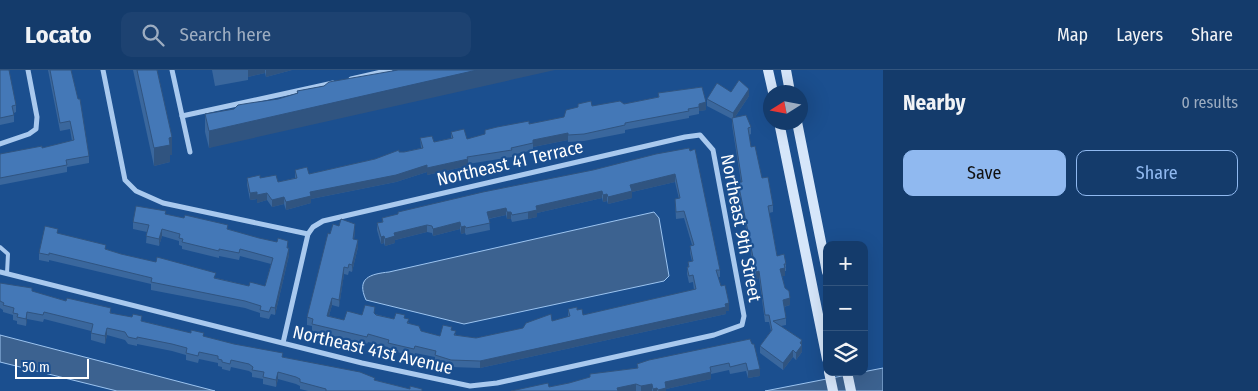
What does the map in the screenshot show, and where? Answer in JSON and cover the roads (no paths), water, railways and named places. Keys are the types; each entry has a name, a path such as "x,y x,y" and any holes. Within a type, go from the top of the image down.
{"main road":[{"path":"768,70 771,85"},
{"path":"786,70 789,85"},
{"path":"781,130 823,339"},
{"path":"798,130 823,253"},
{"path":"830,376 833,391"},
{"path":"848,376 851,391"}],"street":[{"path":"0,144 29,134 36,129 37,117 28,70"},
{"path":"102,70 125,180 136,191 163,203 308,234 284,343"},
{"path":"172,70 190,152"},
{"path":"182,116 390,70"},
{"name":"Northeast 41 Terrace","path":"308,234 313,227 322,221 685,136 700,135 703,138"},
{"name":"Northeast 9th Street","path":"703,138 713,150 744,316 742,325"},
{"name":"Northeast 41st Avenue","path":"0,272 284,343 470,386 497,383 714,335 742,325"}],"lane":[{"path":"0,246 8,254 7,273"}],"water":[{"path":"654,212 659,218 669,276 664,281 464,324 366,300 363,293 364,282 367,278 376,274"},
{"path":"0,335 215,391 117,391 0,362"},
{"path":"883,368 883,391 765,391 842,376 868,376 868,371"}]}
